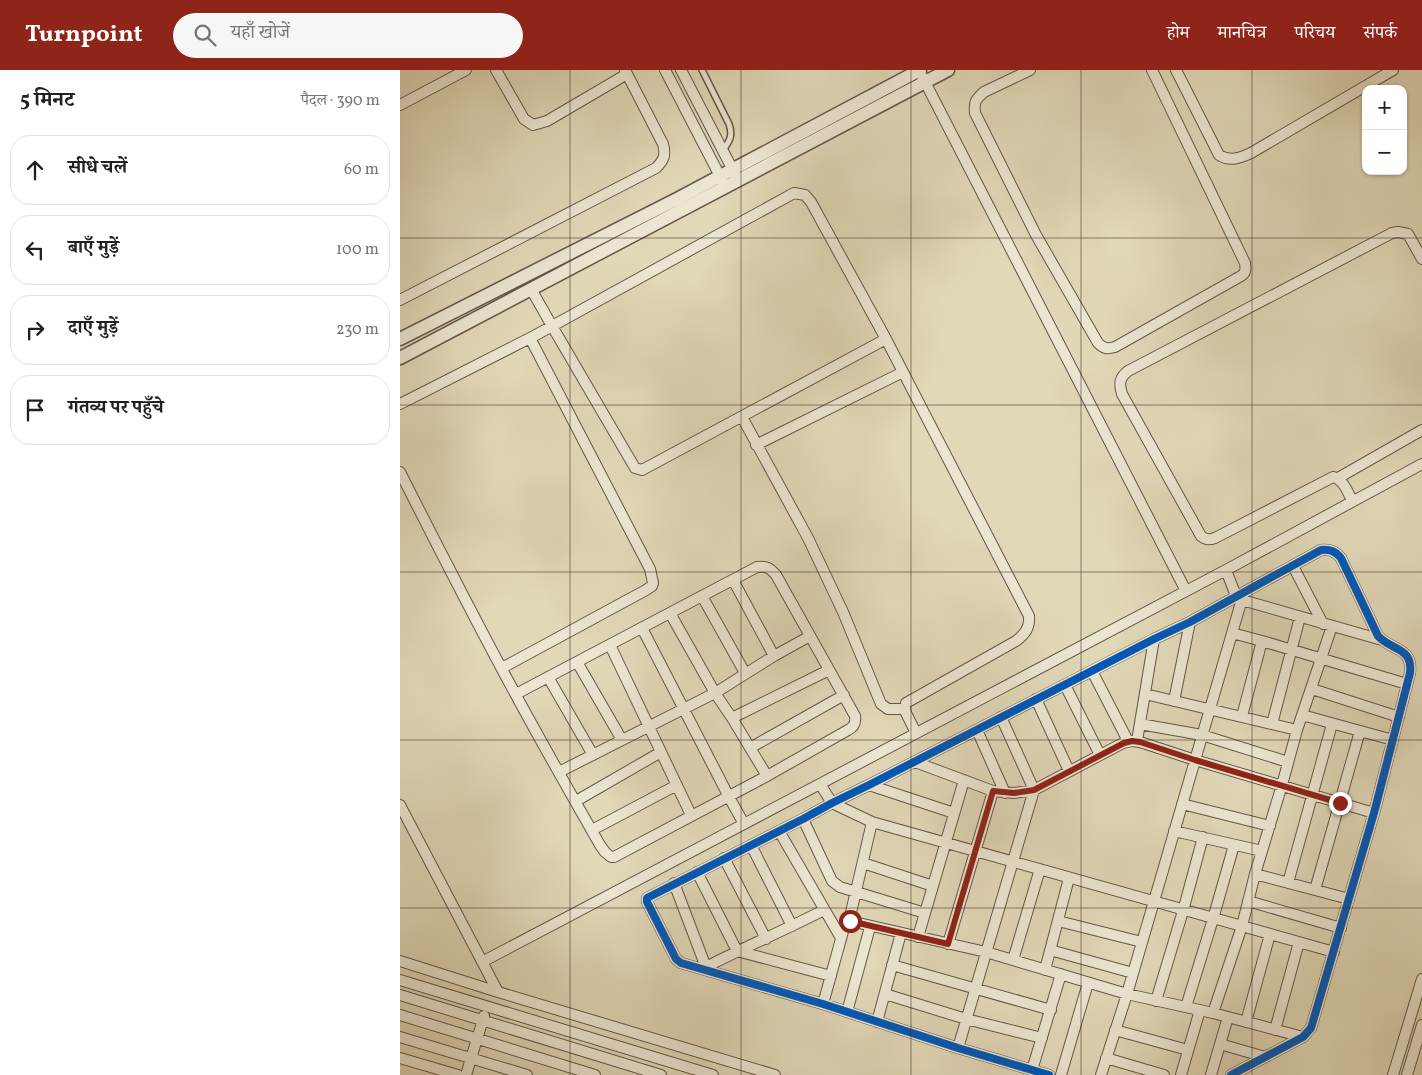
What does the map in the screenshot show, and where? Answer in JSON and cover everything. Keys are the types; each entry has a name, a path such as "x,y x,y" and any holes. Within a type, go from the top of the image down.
{"street":[{"path":"400,105 466,70"},
{"path":"400,300 656,168 662,162 666,153 626,72 548,121 533,126 524,119 496,70"},
{"path":"665,70 723,182"},
{"path":"682,70 739,181"},
{"path":"400,358 531,289 723,182 733,169 919,70 1186,591"},
{"path":"400,339 723,182 739,181 948,70"},
{"path":"1030,70 984,92 975,102 975,113 1036,236 1098,343 1102,348 1108,349 1241,276 1246,269 1246,263 1152,70"},
{"path":"1176,70 1219,155 1232,159 1251,153 1393,70"},
{"path":"400,404 530,338 794,193 804,195 811,202 886,339 1029,616 1028,627 1024,634 1016,640 906,703 905,709 916,733"},
{"path":"1422,259 1408,234 1392,233 1128,370 1120,380 1122,394 1201,536 1209,540 1333,477 1338,478 1422,430"},
{"path":"531,289 638,470 647,469 886,339"},
{"path":"502,668 646,590 653,584 650,569 530,338"},
{"path":"756,445 903,372"},
{"path":"742,418 812,546 843,612 881,704 888,709 905,709"},
{"path":"482,962 1226,570 1422,464"},
{"path":"400,472 516,694 592,830 605,852 611,857 767,776 852,728 856,721 844,695 776,575 770,568 764,566 758,567 516,694"},
{"path":"1338,478 1352,501"},
{"path":"1050,1075 958,1048 823,1004 681,963 676,959 647,902 649,896 1241,596 1321,550 1332,550 1341,558 1378,636 1382,640"},
{"path":"1213,1013 1242,926 1255,874 1297,730 1322,659 1328,625 1293,566"},
{"path":"1226,570 1241,596 1300,617 1382,640 1406,654 1411,666 1374,813 1311,1028 1303,1037 1232,1075"},
{"path":"734,580 774,656"},
{"path":"702,596 745,673"},
{"path":"1101,1075 1154,902 1241,596"},
{"path":"670,613 715,693 767,776"},
{"path":"1272,724 1300,617"},
{"path":"1174,701 1190,622"},
{"path":"642,628 744,824"},
{"path":"1232,633 1407,684"},
{"path":"559,772 715,693 745,673 810,636"},
{"path":"1133,741 1140,724 1154,639"},
{"path":"1242,716 1262,641"},
{"path":"610,645 691,815"},
{"path":"577,662 622,740"},
{"path":"732,718 829,670"},
{"path":"1092,671 1133,741"},
{"path":"548,677 593,755"},
{"path":"1065,685 1100,755"},
{"path":"1312,689 1399,717"},
{"path":"1145,694 1297,730"},
{"path":"750,748 844,695"},
{"path":"1036,699 1069,772"},
{"path":"1302,715 1393,740"},
{"path":"958,1048 1034,790 1001,717"},
{"path":"1140,724 1202,735 1288,762"},
{"path":"1288,883 1332,724"},
{"path":"977,730 1006,793"},
{"path":"1315,890 1360,731"},
{"path":"915,762 993,791 1006,793 1034,790 1124,743 1133,741 1374,813"},
{"path":"576,801 661,752"},
{"path":"918,937 964,780"},
{"path":"820,784 832,803 872,822 1334,952"},
{"path":"592,830 677,785"},
{"path":"869,785 954,813"},
{"path":"948,944 993,791"},
{"path":"1182,804 1270,826"},
{"path":"400,805 498,992"},
{"path":"803,819 832,881 840,887 925,913"},
{"path":"823,1004 845,924 849,921 872,822"},
{"path":"779,831 841,938"},
{"path":"1174,831 1262,851"},
{"path":"1156,1001 1203,837"},
{"path":"1186,1008 1234,844"},
{"path":"751,845 792,926"},
{"path":"724,858 766,939"},
{"path":"863,863 933,886"},
{"path":"1013,960 1040,870"},
{"path":"697,872 737,951 831,976"},
{"path":"1255,874 1349,899"},
{"path":"1045,970 1069,878"},
{"path":"674,883 707,969"},
{"path":"1248,901 1341,928"},
{"path":"707,969 737,951 766,939 824,910"},
{"path":"849,921 986,952 1127,994 1213,1013 1303,1037"},
{"path":"1058,921 1142,942"},
{"path":"847,1012 870,927"},
{"path":"877,1022 901,933"},
{"path":"1246,1022 1270,934"},
{"path":"1275,1030 1299,942"},
{"path":"1050,950 1133,973"},
{"path":"400,961 775,1075"},
{"path":"892,965 1050,1010"},
{"path":"1032,1070 1061,974"},
{"path":"1393,1075 1422,979"},
{"path":"400,980 688,1071 714,1075"},
{"path":"1062,1075 1088,983"},
{"path":"884,994 966,1019 1042,1038"},
{"path":"400,995 638,1072 661,1075"},
{"path":"466,1075 486,1007"},
{"path":"1181,1075 1200,1010"},
{"path":"400,1015 595,1075"},
{"path":"1211,1075 1228,1017"},
{"path":"1115,1030 1188,1050"},
{"path":"1406,1075 1421,1031"},
{"path":"400,1037 527,1075"},
{"path":"1220,1044 1265,1057"},
{"path":"400,1058 458,1075"},
{"path":"1106,1058 1164,1075"}],"lane":[{"path":"702,70 731,131 730,139 723,151"}],"cycle path":[{"path":"1049,1075 958,1048 823,1004 681,963 676,959 647,902 647,898 1190,622 1321,550 1330,550 1341,558 1378,636 1405,654 1410,665 1410,673 1374,813 1311,1028 1303,1037 1231,1075"}],"route":[{"path":"850,921 948,944 993,791 1014,793 1034,790 1124,743 1132,741 1340,803"}]}
